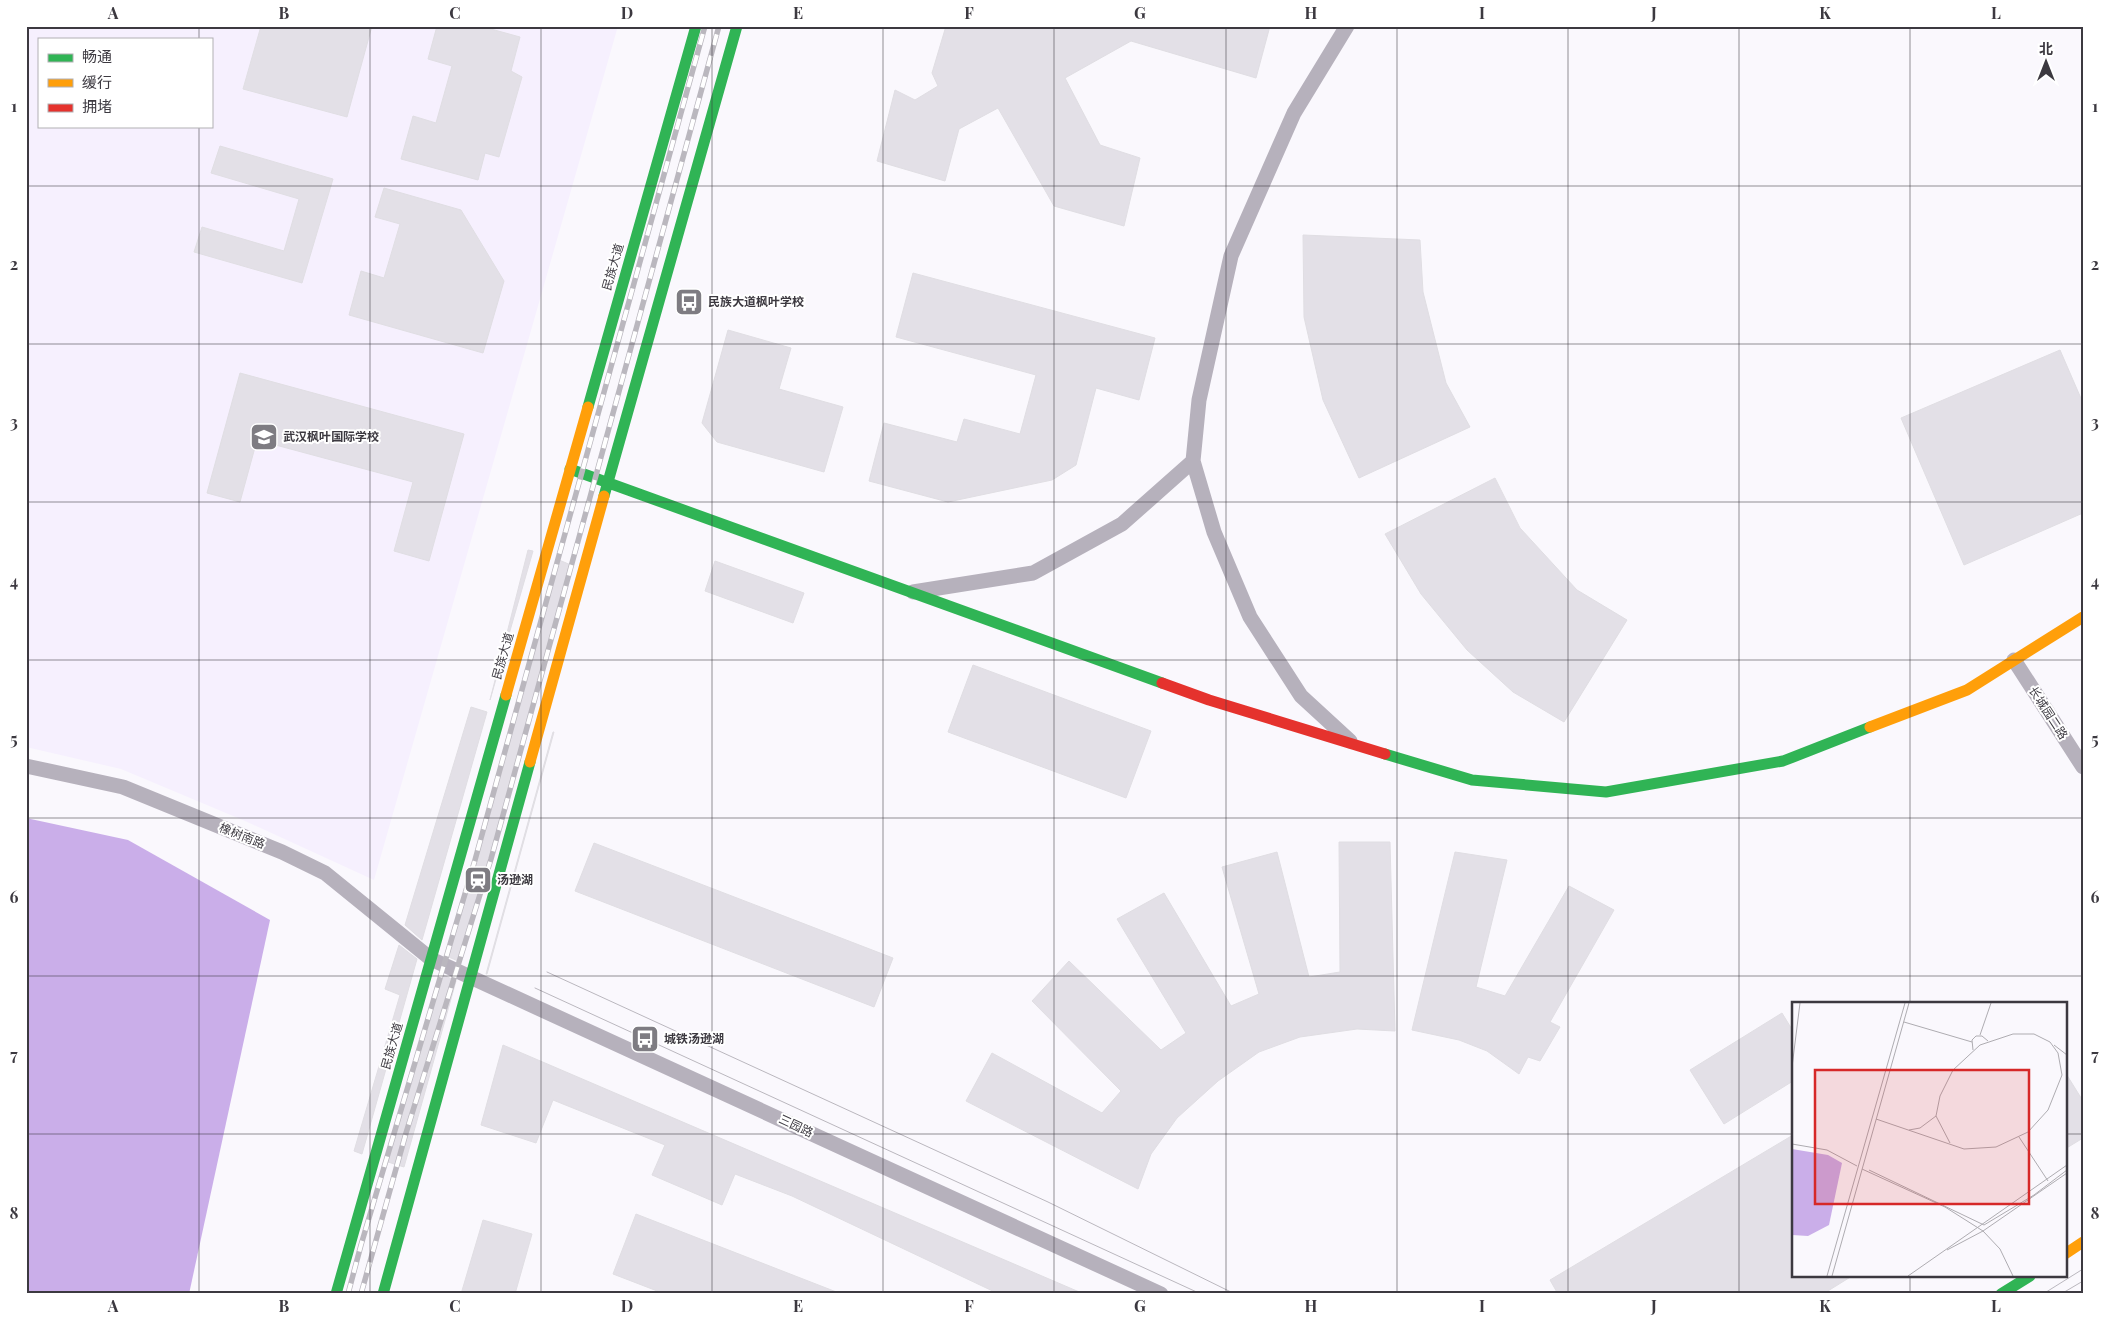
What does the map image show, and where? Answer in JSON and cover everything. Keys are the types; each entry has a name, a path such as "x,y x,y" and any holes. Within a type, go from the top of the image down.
{"main road":[{"name":"民族大道","path":"336,1294 696,26"},
{"path":"383,1294 608,482 737,26"},
{"path":"570,469 1209,700 1472,780 1606,792 1783,761 1967,690 2083,617"},
{"path":"2066,1253 2083,1242"},
{"path":"2001,1294 2027,1278"}],"street":[{"path":"1347,26 1294,113 1231,256 1199,400 1192,461 1214,532 1250,617 1300,696 1353,744"},
{"path":"912,592 1033,573 1122,524 1192,461"},
{"name":"长城园二路","path":"2014,660 2083,767"},
{"name":"橡树南路","path":"26,766 123,787 282,852 325,874 431,959"},
{"name":"三园路","path":"431,959 1160,1294"}],"shaded area":[{"name":"武汉枫叶国际学校","path":"26,26 618,26 374,880 245,821 121,769 26,747"},
{"path":"26,818 128,840 270,920 189,1294 26,1294"}],"building":[{"path":"261,26 372,26 347,117 243,89"},
{"path":"437,26 480,26 520,37 511,71 522,77 499,157 485,153 478,180 401,159 413,116 436,123 452,66 428,59"},
{"path":"946,26 1270,26 1256,78 1131,41 1065,78 1100,145 1140,158 1124,226 1054,206 998,108 959,129 945,181 877,161 895,90 915,100 938,86 932,73"},
{"path":"220,146 333,179 302,283 194,252 202,227 284,251 299,199 211,173"},
{"path":"384,188 461,210 504,281 483,353 349,315 361,271 384,278 400,224 375,217"},
{"path":"1303,235 1420,240 1423,292 1446,383 1470,427 1359,478 1323,400 1304,317"},
{"path":"913,273 1155,338 1139,400 1096,388 1076,465 1052,480 948,502 869,481 884,423 957,442 964,419 1020,434 1036,375 896,337"},
{"path":"728,330 791,348 779,389 843,407 824,472 717,442 702,423"},
{"path":"2060,350 2083,403 2083,513 1964,565 1901,418"},
{"path":"240,373 464,434 429,561 394,551 413,482 257,440 240,502 207,493"},
{"path":"1495,478 1520,528 1577,590 1627,620 1564,722 1513,692 1467,650 1421,594 1385,534"},
{"path":"528,550 533,551 490,700"},
{"path":"559,560 571,565 461,962 446,956"},
{"path":"715,561 804,593 793,623 705,591"},
{"path":"973,665 1151,731 1126,798 948,732"},
{"path":"471,707 487,712 422,940 405,925"},
{"path":"553,732 554,732 486,974"},
{"path":"1339,842 1390,842 1395,1031 1357,1029 1300,1037 1259,1052 1218,1081 1177,1118 1151,1154 1138,1189 966,1101 992,1053 1102,1113 1121,1091 1032,1001 1069,961 1161,1050 1186,1033 1117,919 1164,893 1231,1006 1259,994 1222,867 1277,852 1309,977 1340,972"},
{"path":"594,843 893,958 874,1007 575,891"},
{"path":"1455,852 1507,860 1476,987 1505,996 1569,886 1614,910 1550,1022 1560,1027 1540,1061 1528,1057 1519,1074 1487,1051 1459,1040 1412,1030"},
{"path":"399,945 417,959 362,1154 354,1151 400,995 385,989"},
{"path":"441,974 456,981 404,1167 388,1162"},
{"path":"1782,1013 1792,1029 1792,1082 1724,1124 1690,1070"},
{"path":"503,1045 1084,1294 999,1294 792,1196 735,1174 722,1205 652,1175 665,1145 553,1100 536,1143 481,1125"},
{"path":"2066,1074 2083,1101 2083,1138 2066,1148"},
{"path":"1792,1136 1792,1278 1849,1278 1823,1294 1558,1294 1550,1280"},
{"path":"636,1214 839,1294 665,1294 613,1274"},
{"path":"483,1220 532,1234 515,1294 461,1294"}],"tram line":[{"path":"547,972 1048,1202 1235,1294"},
{"path":"535,988 1201,1294"},
{"path":"2043,1294 2083,1269"},
{"path":"2061,1294 2083,1281"}],"railway":[{"path":"348,1294 475,860 705,26"},
{"path":"361,1294 406,1133 491,859 719,26"}],"traffic: fast":[{"path":"588,407 696,26"},
{"path":"604,496 737,26"},
{"path":"570,469 1162,683"},
{"path":"336,1294 506,695"},
{"path":"1385,754 1472,780 1606,792 1783,761 1870,727"},
{"path":"383,1294 530,762"},
{"path":"2001,1294 2027,1278"}],"traffic: slow":[{"path":"506,695 588,407"},
{"path":"530,762 604,496"},
{"path":"1870,727 1967,690 2083,617"},
{"path":"2066,1253 2083,1242"}],"traffic: jam":[{"path":"1162,683 1209,700 1385,754"}],"place":[{"name":"民族大道枫叶学校","path":"689,302"},
{"name":"武汉枫叶国际学校","path":"264,437"},
{"name":"汤逊湖","path":"478,880"},
{"name":"城铁汤逊湖","path":"645,1039"}]}
